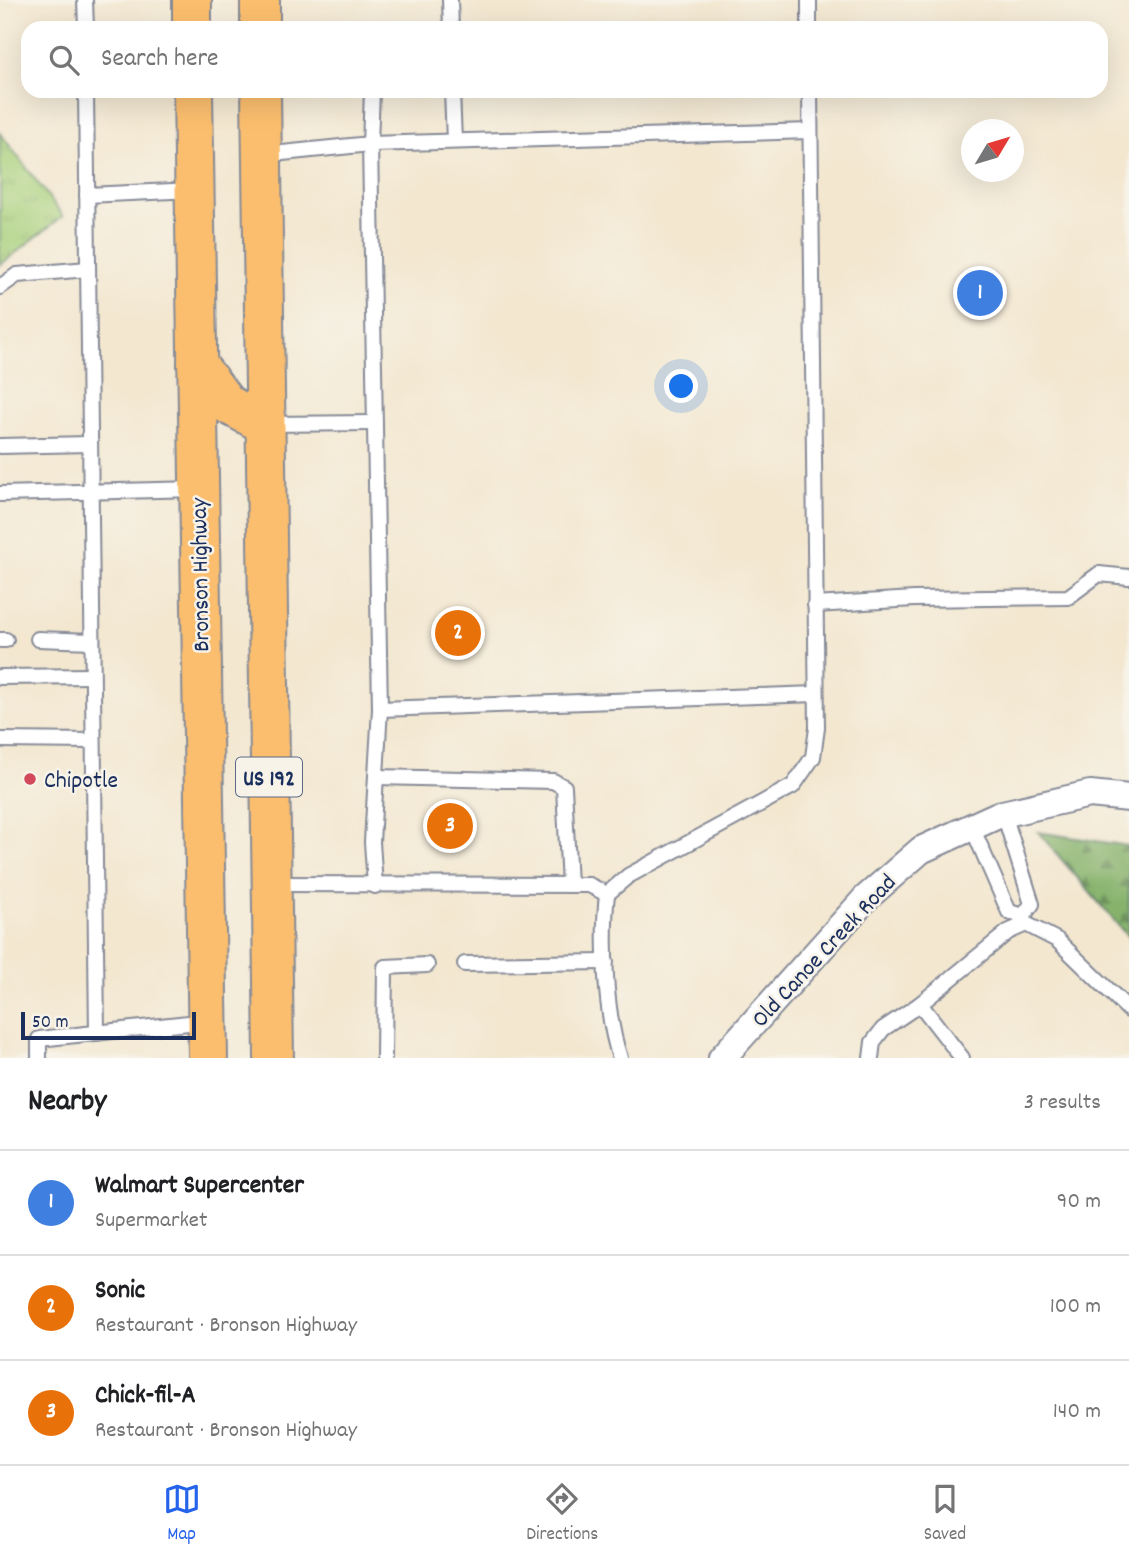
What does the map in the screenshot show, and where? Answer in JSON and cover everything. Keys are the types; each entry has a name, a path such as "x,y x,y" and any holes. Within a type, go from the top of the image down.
{"highway":[{"path":"192,0 192,21"},
{"path":"260,0 260,21"},
{"name":"Bronson Highway","path":"193,98 208,1058"},
{"name":"US 192","path":"261,98 274,1058"},
{"path":"197,363 228,404 264,424"}],"street":[{"name":"Old Canoe Creek Road","path":"722,1058 866,898 921,850 1004,814 1090,794 1129,798"}],"lane":[{"path":"85,0 86,21"},
{"path":"450,0 451,21"},
{"path":"809,0 809,21"},
{"path":"86,98 97,1033"},
{"path":"372,98 370,144 380,709 372,842 375,886"},
{"path":"452,98 454,141"},
{"path":"603,1058 618,1054 603,929 607,894 628,876 793,786 813,757 817,728 810,98"},
{"path":"261,155 370,144 810,131"},
{"path":"87,195 194,190"},
{"path":"0,287 16,275 88,270"},
{"path":"264,424 375,423"},
{"path":"0,446 89,444"},
{"path":"0,494 198,489"},
{"path":"815,605 914,599 1068,597 1099,574 1129,577"},
{"path":"38,639 92,641"},
{"path":"0,677 92,676"},
{"path":"380,709 816,694"},
{"path":"0,740 93,741"},
{"path":"376,777 553,781 564,787 569,885"},
{"path":"871,1058 873,1042 883,1029 920,1004 1025,920 1032,904 1004,814"},
{"path":"972,827 1009,912 1057,940 1129,1010"},
{"path":"271,884 589,885 607,894"},
{"path":"465,964 606,962"},
{"path":"384,1058 385,967 427,965"},
{"path":"920,1004 962,1058"},
{"path":"39,1058 39,1039 207,1021"}],"green space":[{"path":"0,133 63,216 0,265"},
{"path":"1038,832 1129,846 1129,938"}],"place":[{"name":"Walmart Supercenter","path":"980,293"},
{"name":"Sonic","path":"458,633"},
{"name":"Chipotle","path":"30,779"},
{"name":"Chick-fil-A","path":"450,826"}]}
